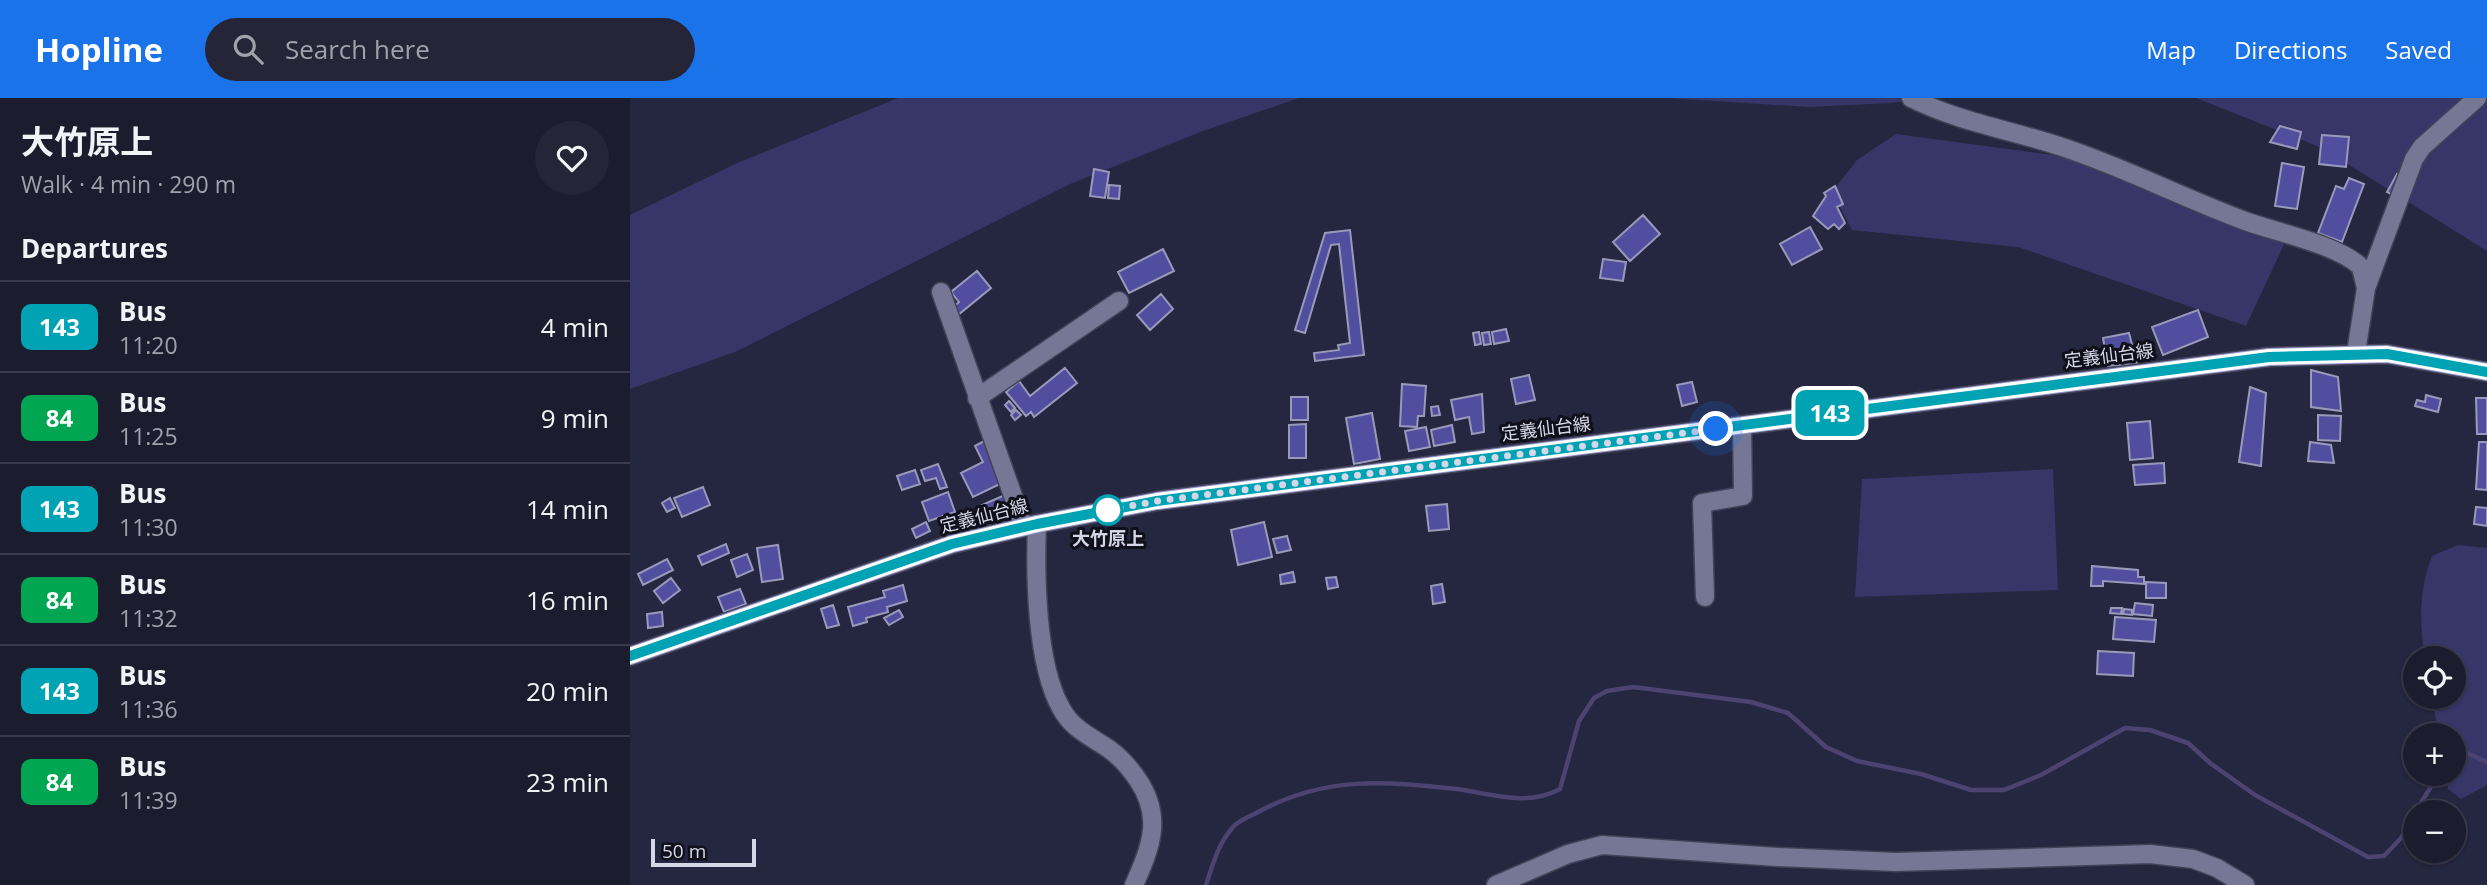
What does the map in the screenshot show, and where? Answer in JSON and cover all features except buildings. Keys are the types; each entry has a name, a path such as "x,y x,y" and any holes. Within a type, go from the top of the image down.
{"main road":[{"name":"定義仙台線","path":"630,656 952,544 1030,525 1157,501 2269,357 2387,354 2487,372"}],"street":[{"path":"1910,98 1960,119 2029,136 2118,167 2191,202 2331,251 2361,267 2366,288"},
{"path":"2356,353 2366,288 2414,159 2422,147 2477,98"},
{"path":"941,292 977,398 1030,525 1035,587 1055,696 1071,722 1086,737 1108,748 1130,769 1152,806 1152,841 1134,885"},
{"path":"977,398 1119,302"},
{"path":"1705,597 1702,503 1743,496 1742,426"},
{"path":"1496,885 1568,854 1602,845 1896,862 2150,854 2193,859 2217,868 2245,885"}],"shaded area":[{"path":"898,98 1299,98 1203,131 1070,184 735,352 630,389 630,215 735,164"},
{"path":"1667,98 1927,98 1891,103 1809,107"},
{"path":"2196,98 2487,98 2487,251 2322,148"},
{"path":"1896,134 2067,157 2287,238 2246,326 2018,247 1852,230 1832,192 1857,160"},
{"path":"2053,469 2058,590 1855,597 1862,479"},
{"path":"2458,545 2487,548 2487,785 2461,799 2448,786 2466,786 2466,723 2437,723 2434,709 2466,709 2466,646 2424,646 2422,594 2432,556"}],"waterway":[{"path":"1206,885 1220,847 1236,825 1284,800 1308,792 1380,783 1457,789 1522,798 1560,789 1579,721 1594,698 1607,691 1633,687 1751,702 1788,713 1826,747 1857,761 1921,774 1971,790 2004,790 2041,775 2125,728 2150,730 2188,743 2210,763 2255,795 2368,857 2384,856 2403,834"},
{"path":"2466,754 2487,762"},
{"path":"2423,800 2431,786"}],"bus line":[{"name":"143","path":"630,656 952,544 1037,524 1157,501 2269,357 2387,354 2487,372"}],"place":[{"name":"大竹原上","path":"1108,510"}],"route":[{"path":"1108,510 1157,501 1716,429"}]}
